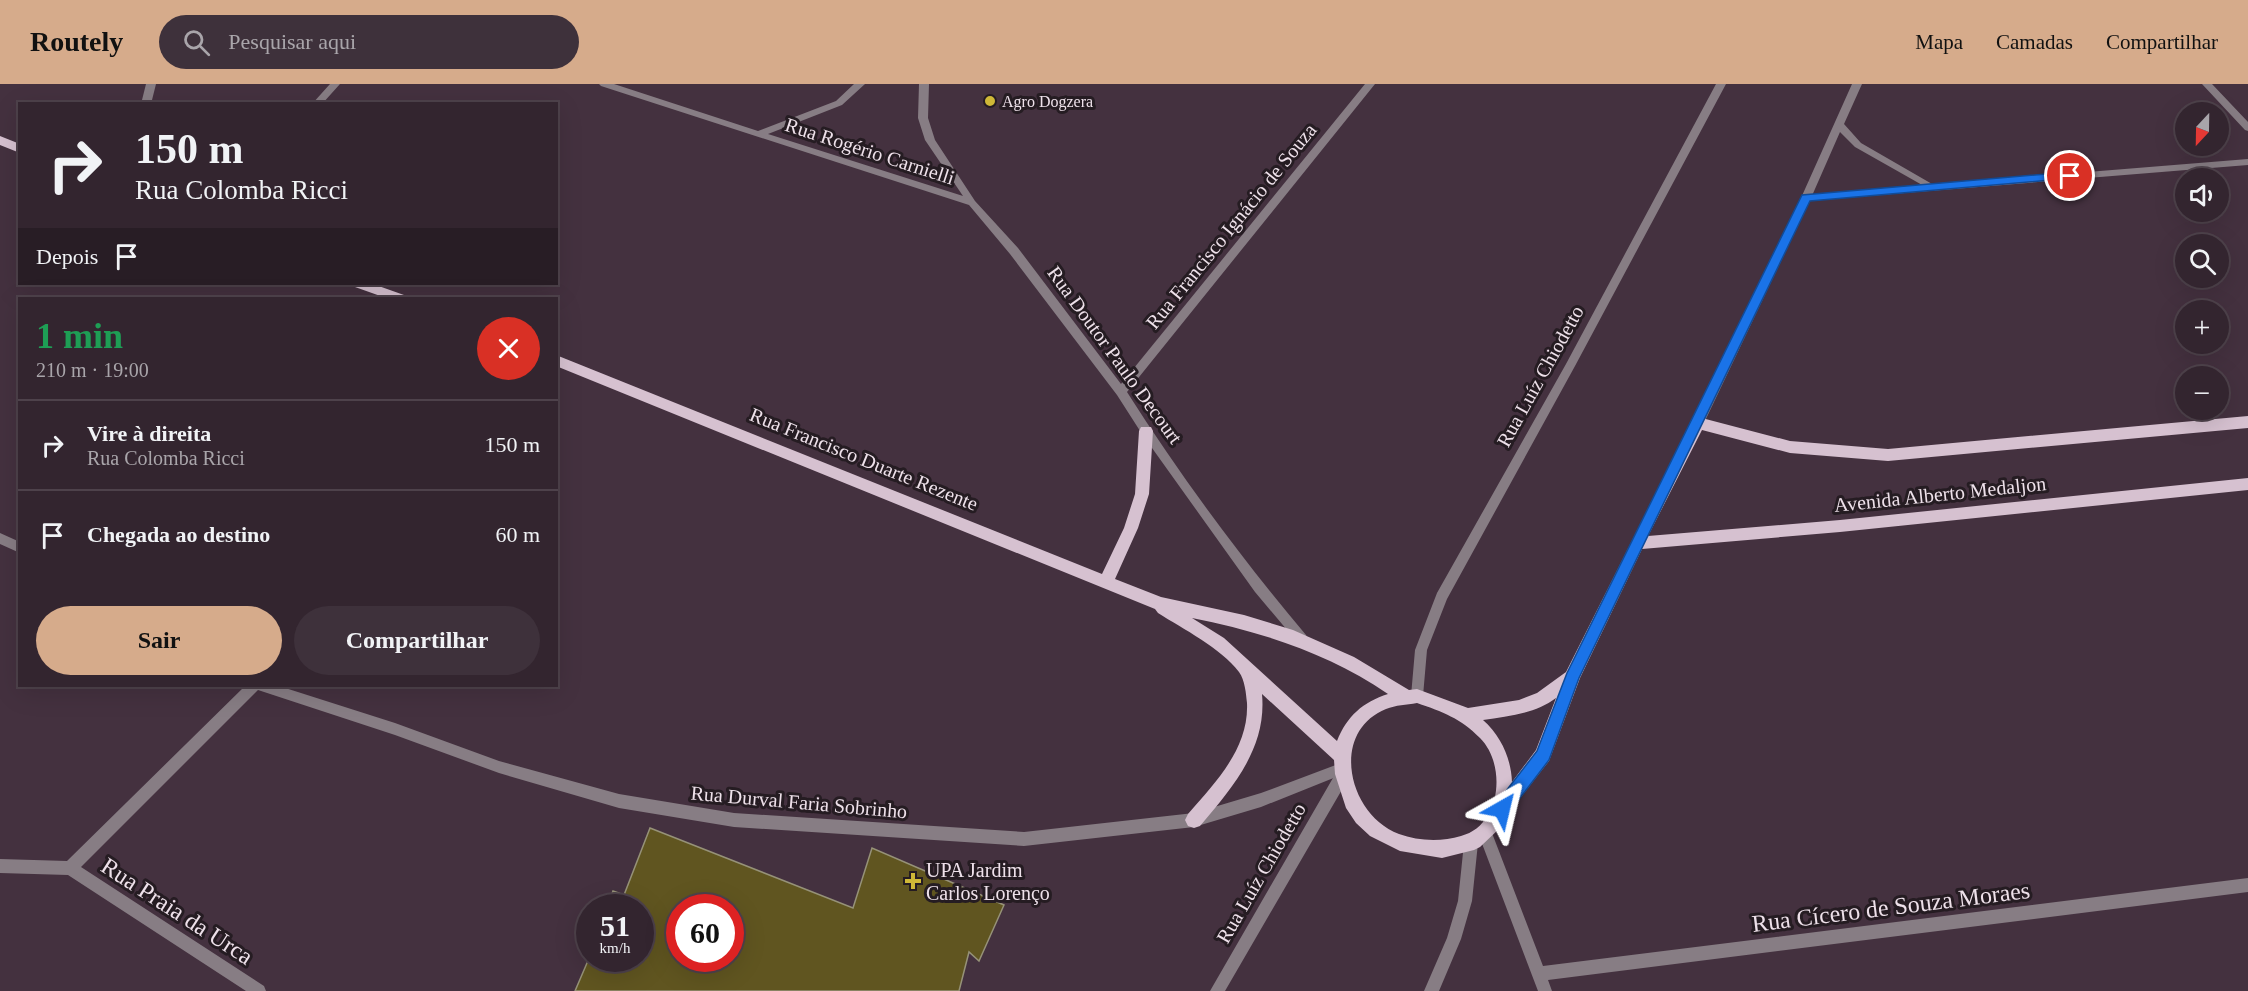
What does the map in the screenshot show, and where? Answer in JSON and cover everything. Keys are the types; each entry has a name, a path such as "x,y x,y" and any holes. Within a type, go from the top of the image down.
{"main road":[{"path":"0,140 18,147"},
{"path":"363,285 396,297"},
{"name":"Rua Francisco Duarte Rezente","path":"558,361 720,423 1153,601 1218,643 1341,767"},
{"path":"1502,809 1507,785 1503,758 1489,735 1469,715 1454,705 1412,696 1382,702 1362,714 1348,733 1341,767 1351,802 1368,823 1391,840 1418,849 1445,851 1471,843 1485,833 1543,755 1572,677 1698,423 1790,447 1888,455 2248,422"},
{"path":"1106,581 1131,528 1142,494 1146,431"},
{"name":"Avenida Alberto Medaljon","path":"1637,543 1840,526 2248,484"},
{"name":"Rua Francisco Duarte Rezente","path":"1153,601 1244,622 1302,639 1372,672 1412,696"},
{"path":"1194,819 1233,774 1245,754 1252,732 1255,709 1254,686 1247,670"},
{"path":"1469,715 1519,706 1542,699 1572,677"}],"street":[{"path":"146,102 151,84"},
{"path":"318,102 335,84"},
{"name":"Rua Rogério Carnielli","path":"604,84 972,203"},
{"name":"Rua Rogério Carnielli","path":"758,134 839,103 860,84"},
{"name":"Rua Doutor Paulo Decourt","path":"924,84 923,118 930,140 972,203 1014,251 1121,392 1146,431 1259,588 1302,639"},
{"name":"Rua Francisco Ignácio de Souza","path":"1121,392 1370,84"},
{"name":"Rua Luíz Chiodetto","path":"1412,696 1421,650 1441,597 1570,366 1721,84"},
{"path":"1698,423 1806,198 1857,84"},
{"path":"2207,84 2248,128"},
{"path":"1838,124 1858,145 1934,188"},
{"path":"1806,198 2248,162"},
{"path":"0,538 18,547"},
{"path":"0,866 70,868 252,687"},
{"name":"Rua Durval Faria Sobrinho","path":"265,687 395,729 510,770 619,801 734,820 1024,839 1194,819 1261,800 1341,767"},
{"name":"Rua Luíz Chiodetto","path":"1216,991 1341,767"},
{"path":"1485,833 1545,991"},
{"path":"1431,991 1454,939 1465,901 1471,843"},
{"name":"Rua Praia da Urca","path":"70,868 258,991"},
{"name":"Rua Cícero de Souza Moraes","path":"1539,974 2248,885"}],"building":[{"path":"650,828 853,908 872,848 1004,905 979,961 969,952 959,991 575,991 583,972 654,972 654,894 624,894"}],"place":[{"name":"Agro Dogzera","path":"990,101"},
{"name":"UPA Jardim Carlos Lorenço","path":"913,881"}],"route":[{"path":"1502,809 1543,755 1572,677 1806,198 2070,176"}]}
